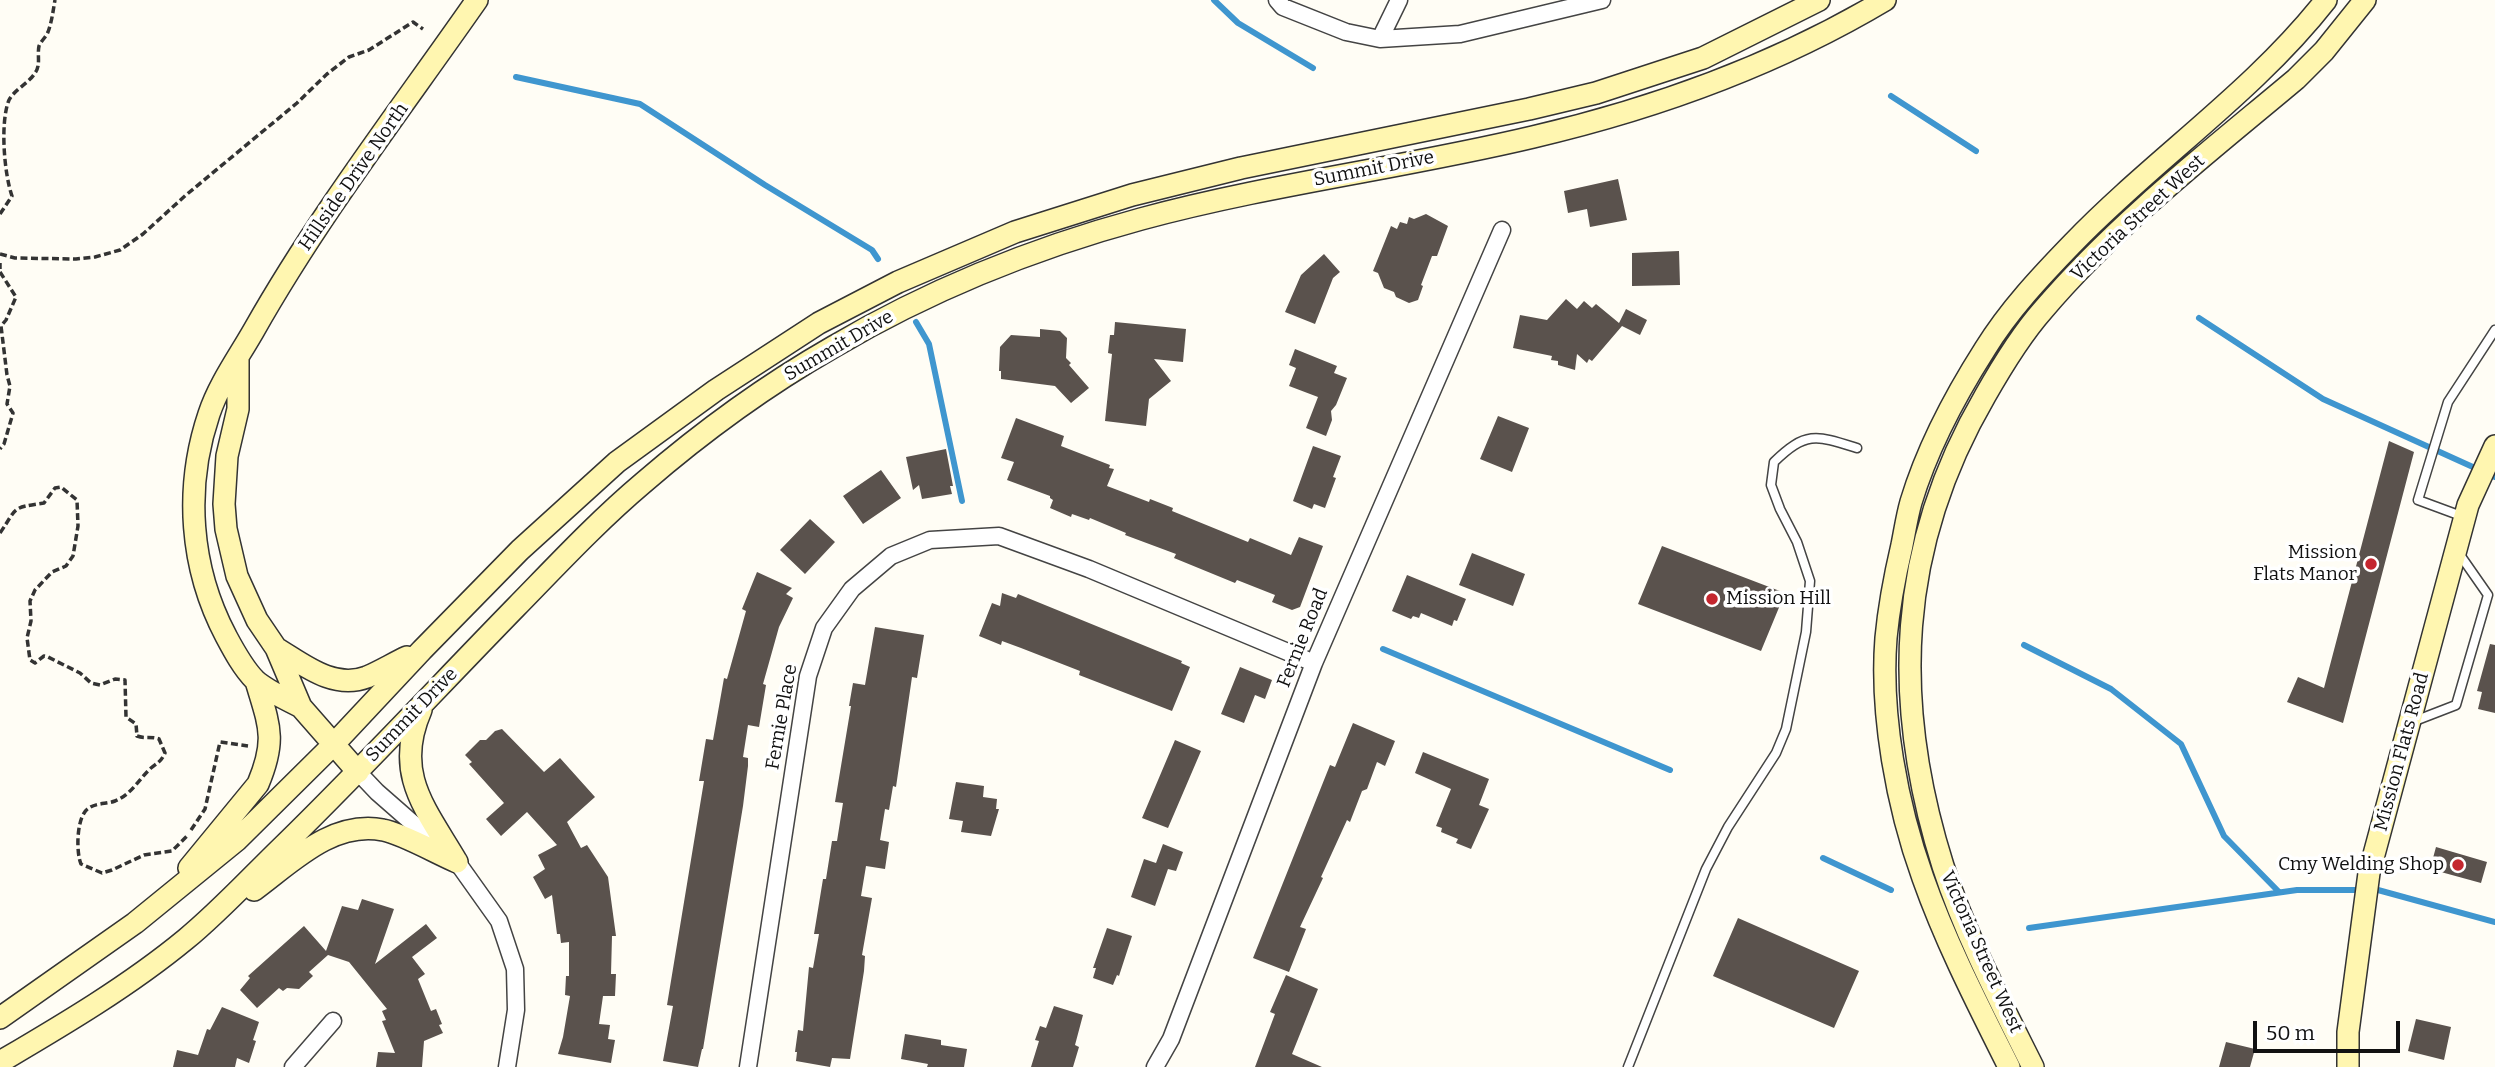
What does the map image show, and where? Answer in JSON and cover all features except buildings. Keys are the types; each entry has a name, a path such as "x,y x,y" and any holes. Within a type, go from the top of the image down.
{"main road":[{"name":"Hillside Drive North","path":"358,772 301,708 256,681 231,646 210,602 203,579 194,531 194,483 202,435 218,390 301,251 477,0"},
{"name":"Summit Drive","path":"0,1018 135,923 237,839 333,745 520,550 617,462 716,390 807,330 898,282 1015,232 1132,195 1241,168 1596,93 1703,58 1819,0"},
{"name":"Summit Drive","path":"0,1062 67,1022 188,938 358,772 549,573 639,486 730,412 832,347 908,306 1023,257 1138,220 1246,194 1531,138 1713,84 1790,51 1885,0"},
{"name":"Victoria Street West","path":"2008,1067 1947,938 1922,876 1897,784 1885,689 1886,639 1911,503 1929,454 1955,402 1985,349 2022,298 2075,241 2269,63 2326,0"},
{"name":"Victoria Street West","path":"2033,1067 1968,930 1944,869 1920,775 1909,687 1909,638 1912,599 1934,506 1951,460 1976,411 2006,360 2042,311 2094,254 2296,79 2324,51 2365,0"},
{"name":"Hillside Drive North","path":"238,358 238,409 224,480 230,552 246,598 276,648 301,708"},
{"name":"Mission Flats Road","path":"2348,1067 2348,1032 2369,873 2464,517 2495,446"},
{"path":"276,648 314,671 341,680 366,677 422,650"},
{"path":"169,894 258,784 264,770 271,741 266,711 256,681"},
{"path":"426,700 412,732 409,763 418,794 457,862"},
{"path":"188,938 323,839 353,829 383,830 457,862"}],"street":[{"path":"1277,0 1283,7 1346,32 1380,39 1460,34 1602,0"},
{"path":"1380,39 1399,0"},
{"name":"Fernie Road","path":"1155,1067 1171,1039 1314,663 1502,230"},
{"name":"Fernie Place","path":"748,1067 808,676 824,628 852,589 891,556 930,540 999,536 1089,569 1314,663"},
{"path":"358,772 457,862 499,921 515,969 516,1010 507,1067"},
{"path":"293,1067 333,1021"}],"lane":[{"path":"2464,517 2418,500 2448,402 2495,330"},
{"path":"1628,1067 1706,869 1728,827 1776,753 1786,729 1806,632 1811,581 1771,485 1774,462 1793,444 1810,438 1829,439 1857,447"},
{"path":"2409,723 2456,705 2488,595 2456,549"}],"path":[{"path":"0,214 12,197 3,159 6,106 11,96 18,92 37,70 39,46 54,16 55,0"},
{"path":"0,254 15,258 76,259 120,250 143,234 349,57 369,50 413,22 423,29"},
{"path":"0,263 0,270 16,297 1,326 10,386 7,404 12,414 4,444 0,449"},
{"path":"0,533 14,509 44,503 55,488 61,487 77,500 78,526 73,556 66,566 51,572 35,590 30,601 32,621 27,638 30,660 35,663 44,656 48,657 80,673 91,683 100,685 125,680 125,717 136,724 137,736 153,736 159,739 165,753 159,764 152,767 138,785 123,797 89,807 85,811 80,823 77,849 81,864 102,873 149,854 172,851 189,834 205,809 220,742 258,747"}],"waterway":[{"path":"1214,0 1238,23 1313,68"},
{"path":"516,77 640,104 872,250 878,259"},
{"path":"1891,96 1976,151"},
{"path":"2199,318 2323,399 2495,477"},
{"path":"916,322 929,344 962,501"},
{"path":"2024,645 2111,689 2181,744 2224,836 2279,892"},
{"path":"1383,649 1670,770"},
{"path":"1823,858 1891,890"},
{"path":"2029,928 2297,890 2378,890 2495,922"}],"place":[{"name":"Mission Flats Manor","path":"2371,564"},
{"name":"Mission Hill","path":"1712,599"},
{"name":"Cmy Welding Shop","path":"2458,865"}]}
